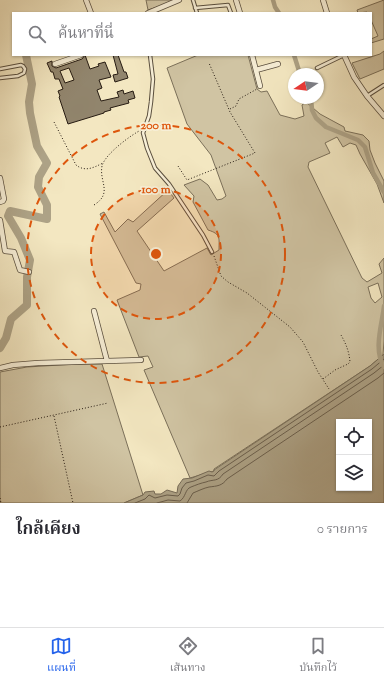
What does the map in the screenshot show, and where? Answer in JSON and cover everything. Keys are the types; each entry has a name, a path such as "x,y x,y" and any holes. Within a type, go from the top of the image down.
{"street":[{"path":"86,0 90,12"},
{"path":"150,12 179,0"},
{"path":"236,0 240,12"},
{"path":"323,0 327,12"},
{"path":"55,64 78,56"},
{"path":"252,56 260,86"},
{"path":"344,56 354,77 367,96 384,116"},
{"path":"256,70 278,64"},
{"path":"0,178 4,199 0,202"},
{"path":"0,220 5,251 14,252 18,267 23,271 29,272"},
{"path":"94,311 108,361"},
{"path":"0,368 13,365 38,363 141,360"}],"lane":[{"path":"193,0 197,12"},
{"path":"195,8 228,5 231,12"},
{"path":"150,56 153,79 151,102 149,116 143,133 155,168 173,190 212,252"},
{"path":"317,68 342,56"},
{"path":"0,69 23,66 25,70 24,73 18,76 0,78"},
{"path":"367,96 384,85"}],"path":[{"path":"178,166 187,180 204,171 215,169 254,154 229,109 209,64"},
{"path":"229,109 236,106 239,99 260,86"},
{"path":"54,122 76,165 80,168 87,169 104,162"},
{"path":"94,205 99,202 105,193 102,165 112,152 135,133 144,128"},
{"path":"212,252 221,276 228,282 248,292 290,327 302,342 329,389"},
{"path":"323,379 335,370 350,362 349,351 341,335"},
{"path":"0,427 108,403"},
{"path":"54,415 73,503"},
{"path":"0,498 1,503"}],"shaded area":[{"path":"146,0 178,0 148,10"},
{"path":"384,0 384,39 372,43 372,39 378,36 372,22 372,12 358,12 357,10"},
{"path":"384,51 384,69 360,79 352,63 380,54"},
{"path":"196,56 248,56 257,89 261,92 267,91 280,115 295,119 304,116 302,105 308,104 320,114 344,127 345,131 363,135 369,141 370,150 384,181 384,203 377,184 356,145 350,143 343,147 337,137 325,143 330,153 309,162 308,167 362,278 367,282 382,273 379,264 384,258 384,341 383,355 370,366 214,469 214,471 190,478 144,370 153,367 148,356 139,357 117,300 140,290 141,284 136,283 100,214 104,212 115,232 128,219 133,222 168,190 174,198 137,231 164,271 207,248 211,255 219,250 218,237 215,233 208,230 193,202 194,196 184,185 200,179 208,185 217,200 226,196 211,155 187,124 167,68","holes":["378,283 382,297 375,303 371,298 368,287"]},
{"path":"102,364 143,495 124,503 0,503 0,372 27,367"}],"water":[{"path":"384,354 384,503 124,503 143,495 145,492 154,491 155,494 161,494 167,490 177,493 178,486 183,479 192,478 214,470 370,366"}],"building":[{"path":"84,56 90,69 105,62 111,77 99,80 102,88 97,90 101,101 119,97 117,92 123,90 124,94 133,91 135,98 128,100 129,103 110,108 111,110 104,113 68,124 58,91 63,89 59,79 55,79 53,72 51,72 47,63 52,61 52,66 56,68 82,59","holes":["69,68 74,80 65,83 60,71"]},
{"path":"113,56 118,56 124,72 126,72 128,78 115,82 113,75 118,74"}],"waterway":[{"path":"273,0 278,12"},
{"path":"0,348 6,338 11,319 27,305 27,277 30,260 21,238 8,216 10,211 47,219 47,205 38,187 39,177 47,163 37,146 30,113 29,102 32,84 26,56"},
{"path":"294,56 298,68"},
{"path":"312,104 312,110 316,118 326,127 358,140 365,147 373,173 384,192"},
{"path":"384,306 379,337 379,353 384,367"}]}
